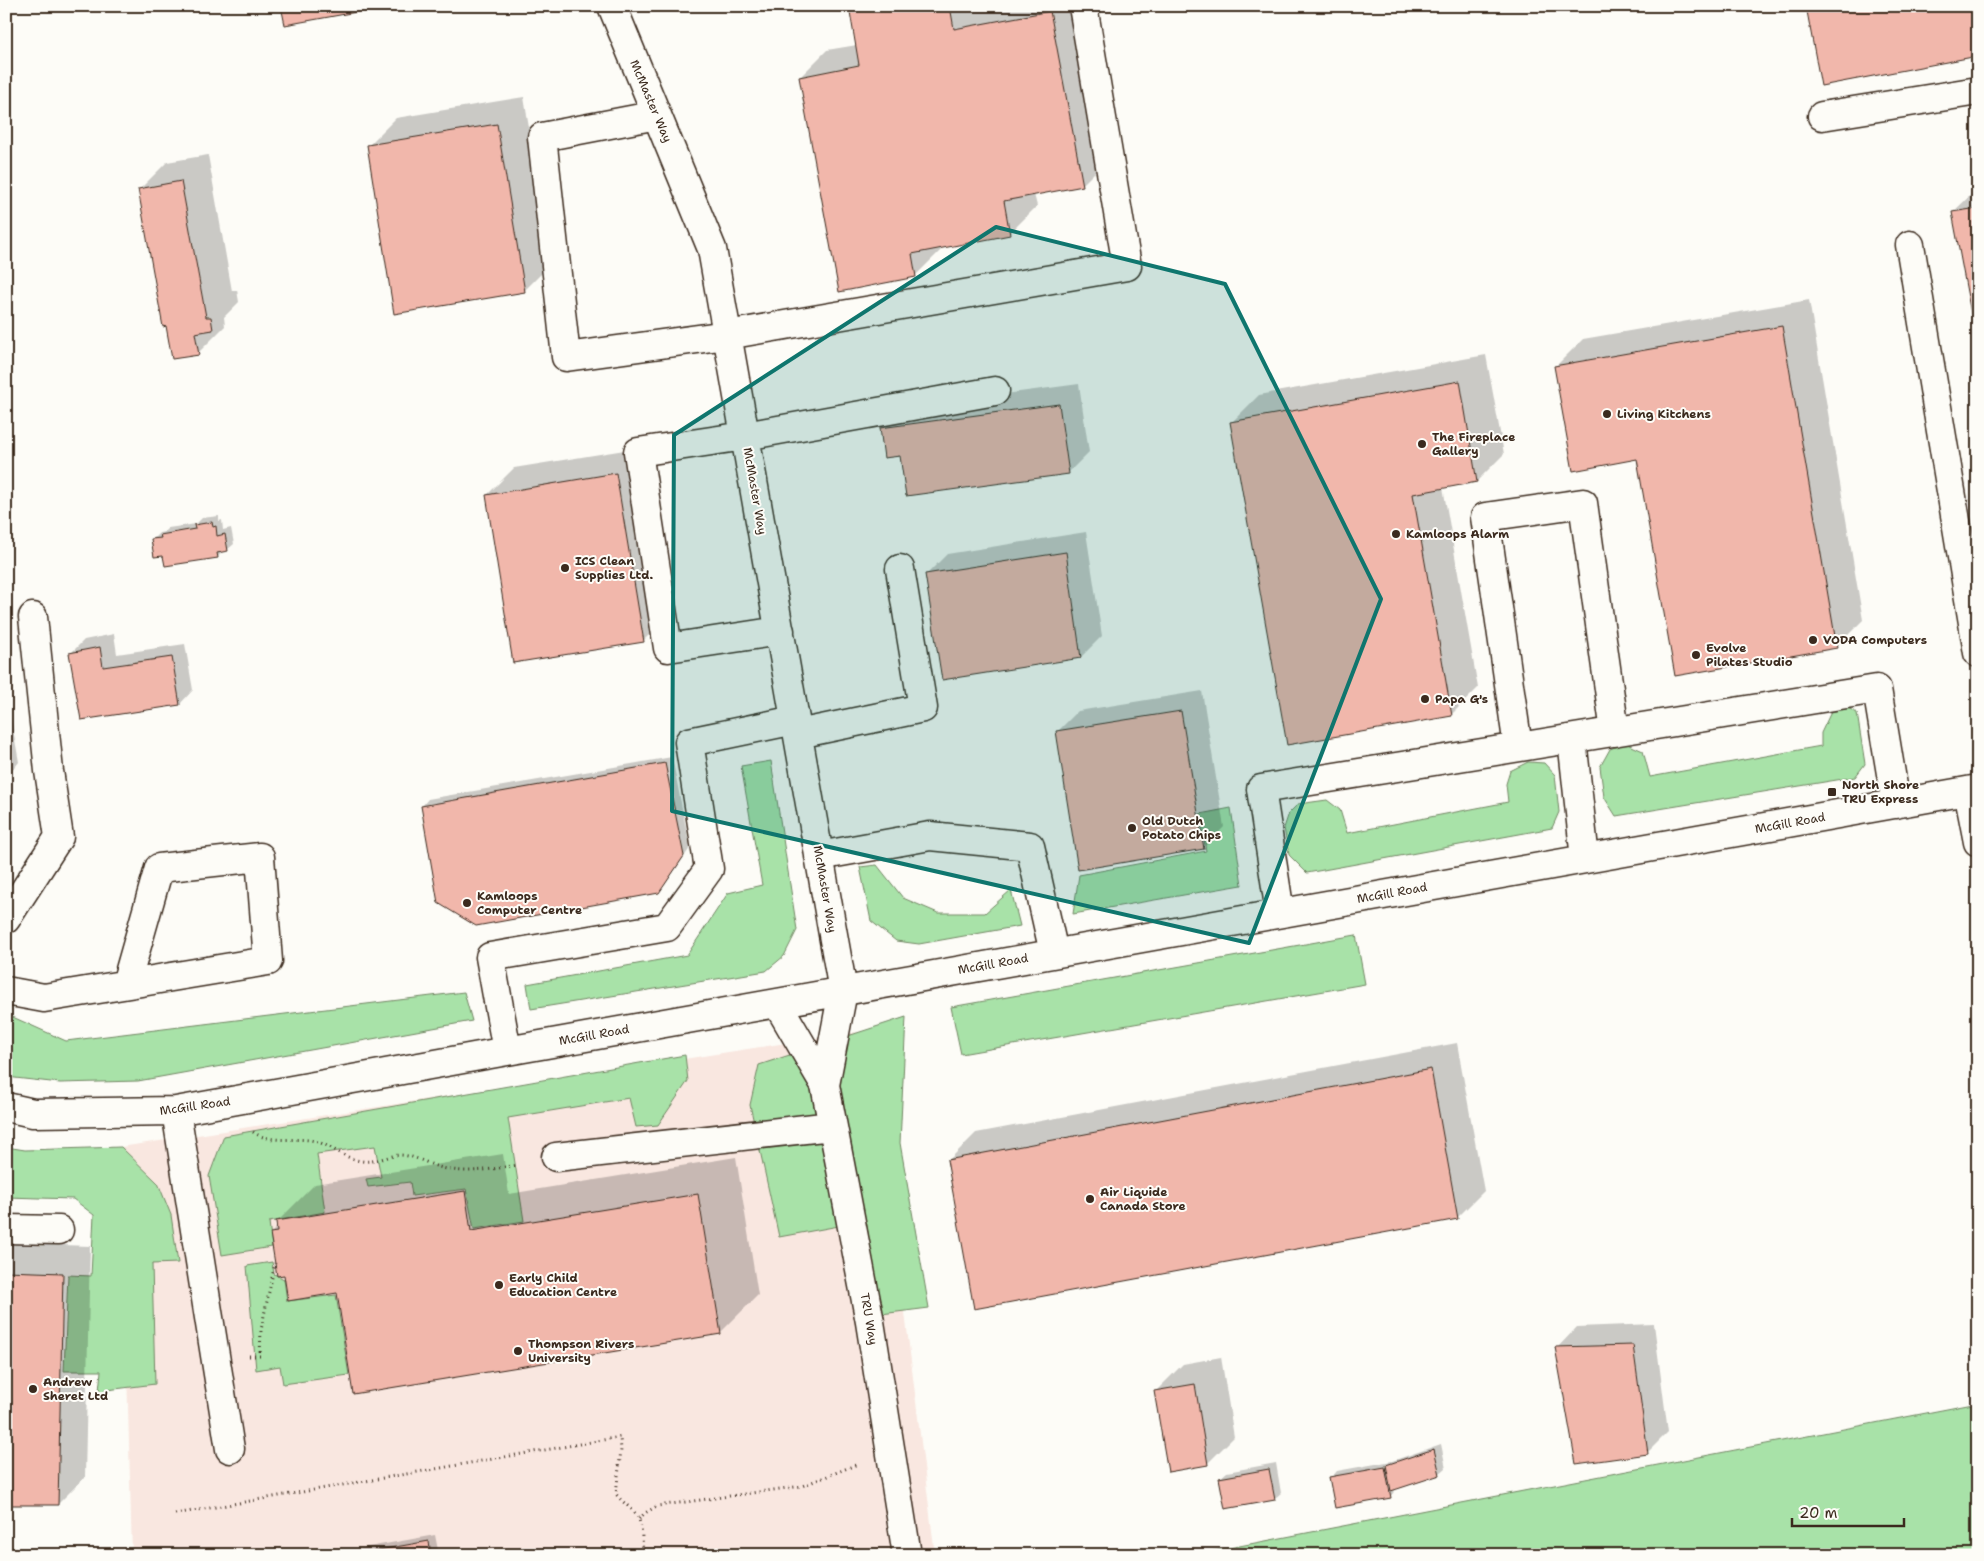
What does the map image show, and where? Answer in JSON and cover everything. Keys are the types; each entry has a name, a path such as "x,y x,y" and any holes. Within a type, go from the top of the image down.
{"street":[{"name":"McMaster Way","path":"612,6 712,249 843,991"},
{"path":"657,115 542,137 566,357 727,335 1127,266 1083,6"},
{"path":"1822,116 1978,91"},
{"path":"1910,245 1978,654"},
{"path":"780,632 668,648 638,452 745,436 995,391"},
{"path":"1518,747 1486,517 1583,503 1615,732"},
{"path":"507,1051 490,957 666,927 709,869 689,742 922,708 900,569"},
{"path":"6,919 59,837 49,770 33,617"},
{"path":"1280,913 1261,789 1877,689 1896,804"},
{"path":"1572,739 1585,859"},
{"path":"1973,790 1978,842"},
{"name":"McGill Road","path":"6,1107 34,1114 176,1111 1973,790"},
{"path":"819,856 930,836 1030,846 1054,953"},
{"path":"6,991 44,998 268,961 260,857 159,868 126,984"},
{"path":"825,1085 843,991"},
{"path":"777,1003 825,1085"},
{"name":"TRU Way","path":"825,1085 870,1322 907,1555"},
{"path":"176,1111 230,1448"},
{"path":"556,1157 832,1126"},
{"path":"6,1229 59,1230"}],"path":[{"path":"248,1129 256,1134 272,1139 309,1140 328,1146 361,1162 383,1160 398,1155 414,1157 438,1167 457,1171 484,1170 518,1165"},
{"path":"260,1356 262,1330 275,1263"},
{"path":"175,1514 620,1437 621,1450 616,1494 624,1505 636,1514 639,1519 643,1555"},
{"path":"639,1519 657,1506 802,1486 832,1473 866,1462"}],"highlighted area":[{"path":"996,227 1225,284 1381,599 1249,943 672,811 674,435"}],"shaded area":[{"name":"Thompson Rivers University","path":"870,1030 935,1555 132,1555 121,1147"}],"green space":[{"path":"1848,708 1857,713 1865,764 1855,777 1616,816 1604,797 1600,767 1610,749 1625,743 1643,751 1650,777 1821,746 1821,733 1831,712"},
{"path":"771,761 797,930 784,956 766,971 531,1009 527,984 687,955 728,893 762,885 741,766"},
{"path":"1528,762 1544,763 1555,775 1559,812 1552,828 1307,873 1289,855 1284,828 1289,813 1298,804 1327,800 1340,810 1347,833 1508,802 1506,784 1510,771"},
{"path":"1231,808 1242,885 1073,914 1079,875 1206,851 1200,814"},
{"path":"877,865 903,898 938,913 985,913 1011,890 1020,926 919,944 896,941 871,921 860,867"},
{"path":"1356,935 1365,984 961,1054 951,1007"},
{"path":"464,992 472,1021 138,1081 60,1083 6,1077 6,1014 66,1041"},
{"path":"906,1017 900,1143 929,1308 881,1314 866,1221 779,1237 750,1105 759,1065"},
{"path":"685,1055 688,1081 658,1125 636,1127 629,1098 508,1118 524,1221 474,1229 466,1189 412,1196 410,1182 368,1187 366,1179 381,1177 375,1146 317,1154 325,1212 269,1222 272,1247 222,1255 209,1176 224,1136"},
{"path":"6,1147 25,1150 121,1147 158,1183 171,1215 178,1263 152,1264 155,1384 99,1391 101,1371 64,1371 68,1275 91,1276 94,1215 73,1199 6,1197"},
{"path":"272,1262 274,1274 284,1279 287,1301 336,1295 349,1375 283,1384 280,1366 256,1370 247,1266"},
{"path":"1978,1403 1978,1555 1193,1555"}],"building":[{"path":"281,6 389,6 285,25"},
{"path":"849,6 950,6 954,29 1050,11 1083,186 1004,201 1010,235 912,254 916,277 839,292 799,77 859,65"},
{"path":"1806,6 1978,6 1978,56 1821,86"},
{"path":"497,124 525,292 394,314 367,145"},
{"path":"181,181 206,317 211,317 213,330 195,333 199,355 172,359 166,326 163,327 138,189"},
{"path":"1978,208 1978,351 1952,212"},
{"path":"1782,326 1837,648 1675,676 1637,459 1573,471 1554,366"},
{"path":"1460,381 1477,482 1413,494 1452,716 1287,745 1230,422"},
{"path":"1059,404 1069,474 906,496 900,456 884,458 880,428"},
{"name":"ICS Clean Supplies Ltd.","path":"616,473 644,642 513,663 486,495"},
{"path":"212,522 213,527 216,526 217,536 225,534 228,551 217,553 218,558 165,566 163,556 154,557 151,539 161,538 160,535 195,529 194,525"},
{"path":"1066,552 1081,658 942,680 925,574"},
{"path":"100,647 103,667 172,657 180,705 81,720 69,653"},
{"path":"1181,711 1204,849 1078,870 1056,731"},
{"path":"665,763 684,856 659,893 476,926 438,903 421,806"},
{"path":"1431,1069 1458,1219 974,1309 947,1160"},
{"name":"Early Child Education Centre","path":"465,1191 471,1231 698,1194 721,1334 353,1394 337,1293 288,1301 284,1275 277,1276 270,1233 277,1232 276,1221"},
{"name":"Andrew Sheret Ltd","path":"6,1271 63,1273 58,1505 6,1505"},
{"path":"1633,1345 1648,1454 1576,1464 1555,1347"},
{"path":"1195,1384 1208,1465 1168,1472 1154,1391"},
{"path":"1434,1449 1440,1475 1391,1491 1386,1465"},
{"path":"1385,1467 1391,1498 1335,1508 1329,1477"},
{"path":"1269,1469 1275,1500 1225,1509 1219,1478"},
{"path":"429,1541 431,1555 351,1555"}],"place":[{"name":"Living Kitchens","path":"1607,414"},
{"name":"The Fireplace Gallery","path":"1422,444"},
{"name":"Kamloops Alarm","path":"1396,534"},
{"name":"ICS Clean Supplies Ltd.","path":"565,568"},
{"name":"VODA Computers","path":"1813,640"},
{"name":"Evolve Pilates Studio","path":"1696,655"},
{"name":"Papa G's","path":"1425,699"},
{"name":"North Shore TRU Express","path":"1832,792"},
{"name":"Old Dutch Potato Chips","path":"1132,828"},
{"name":"Kamloops Computer Centre","path":"467,903"},
{"name":"Air Liquide Canada Store","path":"1090,1199"},
{"name":"Early Child Education Centre","path":"499,1285"},
{"name":"Thompson Rivers University","path":"518,1351"},
{"name":"Andrew Sheret Ltd","path":"33,1389"}]}
